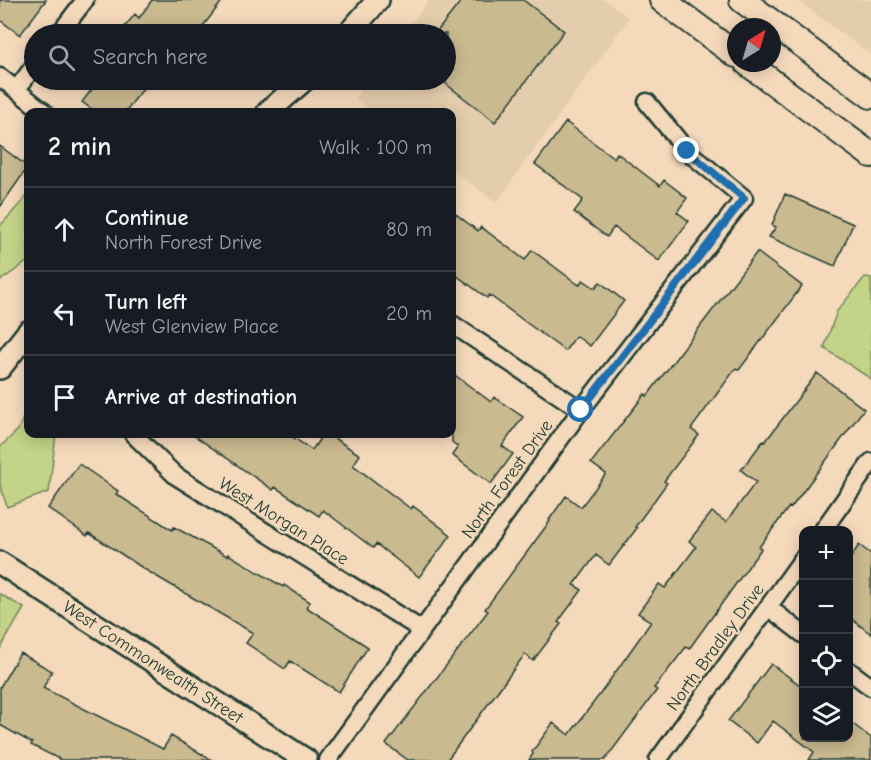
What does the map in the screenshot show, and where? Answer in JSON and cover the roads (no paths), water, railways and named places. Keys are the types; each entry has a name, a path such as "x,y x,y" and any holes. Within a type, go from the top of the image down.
{"main road":[{"path":"662,0 727,48"},
{"path":"742,0 871,96"},
{"path":"759,72 871,155"}],"street":[{"path":"67,24 85,0"},
{"path":"357,24 378,0"},
{"path":"0,77 39,108"},
{"path":"16,89 24,79"},
{"path":"272,108 293,90"},
{"name":"North Forest Drive","path":"328,760 581,410 744,198 687,151 647,102"},
{"path":"456,327 581,410"},
{"path":"0,368 24,337"},
{"name":"West Morgan Place","path":"137,438 176,476 422,630"},
{"path":"826,526 871,462"},
{"name":"West Commonwealth Street","path":"0,563 306,760"},
{"name":"North Bradley Drive","path":"658,760 799,564"},
{"path":"768,607 803,634"},
{"path":"853,673 871,687"}]}
